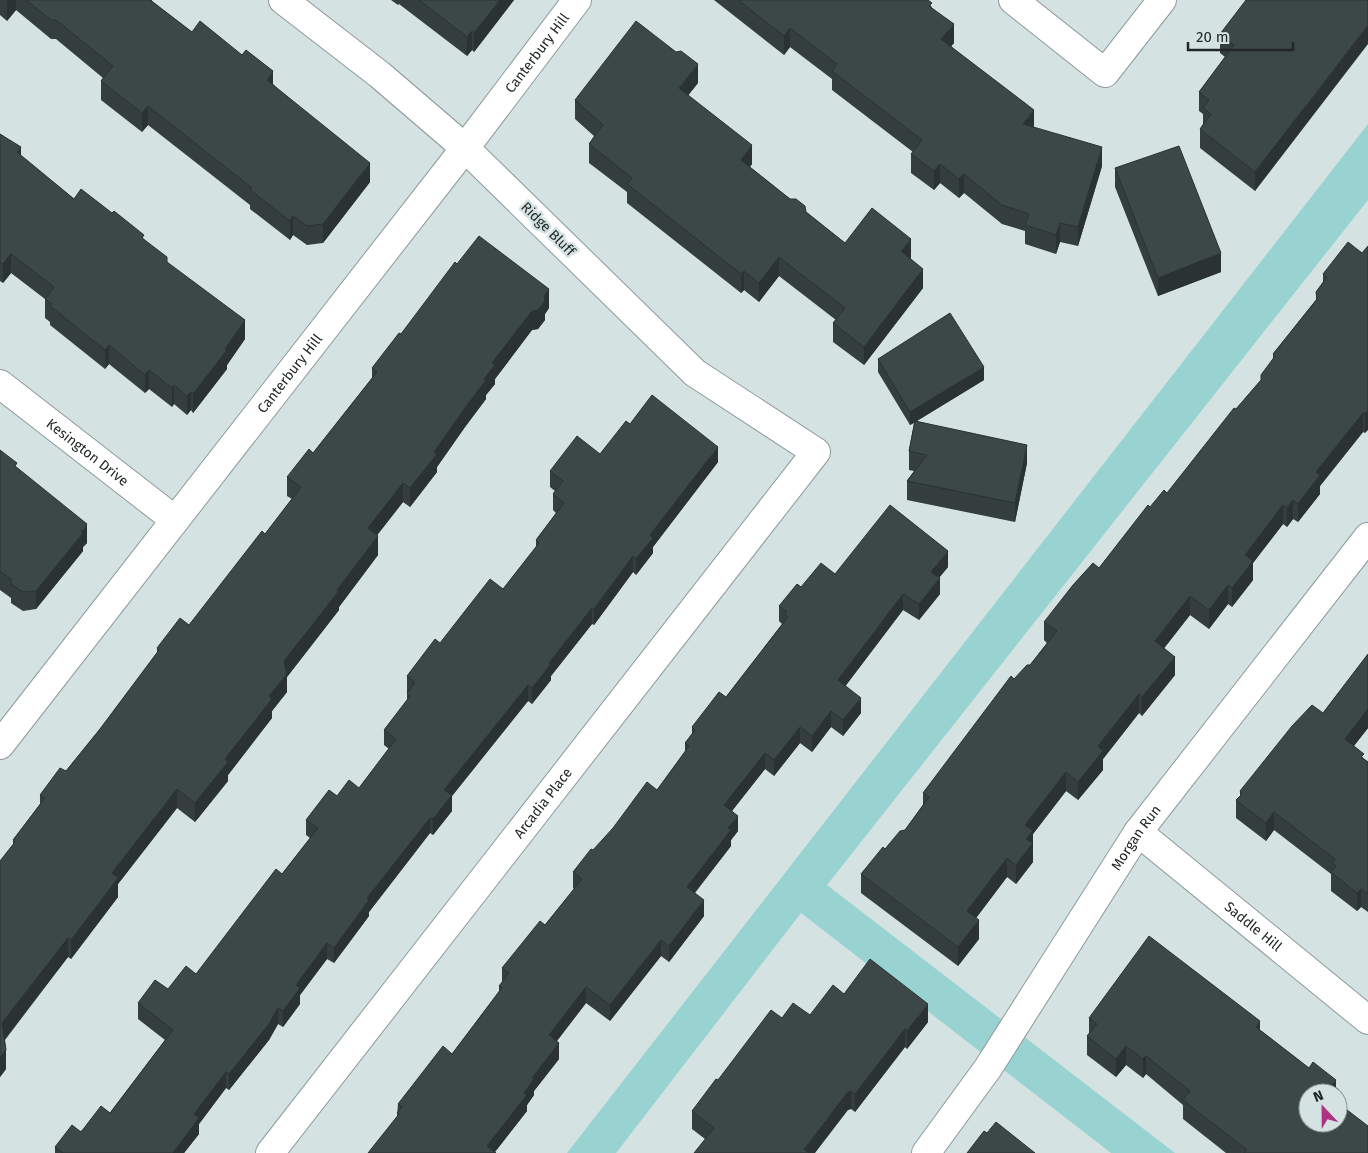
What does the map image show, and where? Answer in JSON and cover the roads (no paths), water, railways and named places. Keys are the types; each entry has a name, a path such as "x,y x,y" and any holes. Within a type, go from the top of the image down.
{"street":[{"name":"Ridge Bluff","path":"283,0 380,74 465,148 695,373 816,452"},
{"name":"Canterbury Hill","path":"0,745 465,148 577,0"},
{"path":"1013,0 1105,72 1162,0"},
{"name":"Kesington Drive","path":"0,384 175,520"},
{"name":"Arcadia Place","path":"270,1153 816,452"},
{"name":"Morgan Run","path":"926,1153 988,1068 1138,832 1368,537"},
{"name":"Saddle Hill","path":"1138,832 1368,1020"}]}
